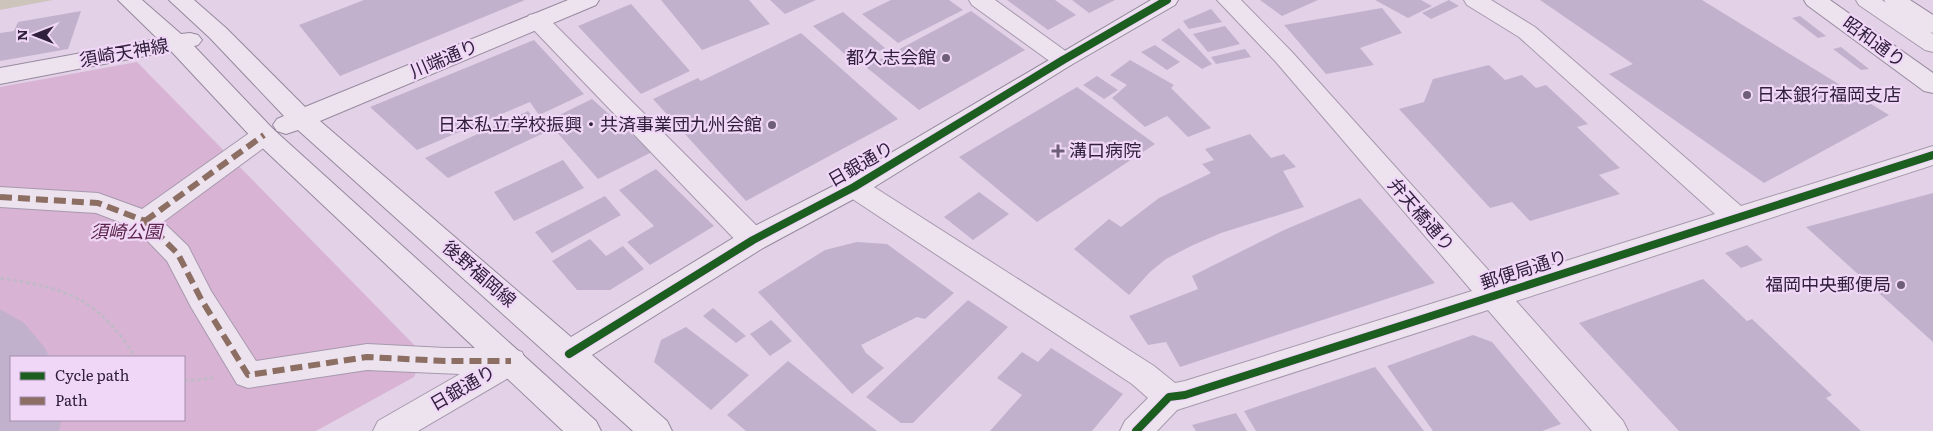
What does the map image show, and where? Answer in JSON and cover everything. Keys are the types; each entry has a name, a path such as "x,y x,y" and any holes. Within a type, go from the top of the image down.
{"street":[{"path":"129,0 177,44 264,136 511,360 585,431"},
{"path":"180,0 218,33 301,118"},
{"name":"川端通り","path":"145,221 264,136 301,118 588,0"},
{"path":"980,0 1063,60"},
{"name":"日銀通り","path":"569,354 753,240 854,187 1063,60 1167,0"},
{"name":"弁天橋通り","path":"1228,0 1284,57 1612,431"},
{"path":"1475,0 1527,32 1738,219"},
{"name":"昭和通り","path":"1815,0 1933,85"},
{"path":"1867,0 1933,45"},
{"path":"1895,0 1933,26"},
{"path":"537,20 753,240"},
{"name":"須崎天神線","path":"0,76 177,44 218,33"},
{"name":"後野福岡線","path":"301,118 656,431"},
{"name":"郵便局通り","path":"1170,397 1185,395 1933,155"},
{"path":"854,187 1143,375 1170,397 1136,431"},
{"path":"0,197 98,203 145,221 178,254 200,299 248,375 367,357 446,362 511,360"},
{"name":"日銀通り","path":"389,431 511,360"}],"path":[{"path":"0,278 27,282 62,292 98,310 126,342 134,356"}],"green space":[{"name":"須崎公園","path":"137,62 423,354 414,377 316,431 0,431 0,87"}],"shaded area":[{"path":"0,0 53,0 0,10"}],"building":[{"path":"364,0 525,0 340,76 299,25"},
{"path":"661,0 749,0 770,24 702,50"},
{"path":"770,0 816,0 785,14"},
{"path":"891,0 949,0 963,10 898,43 862,14"},
{"path":"1007,0 1055,0 1076,15 1048,30"},
{"path":"1072,0 1115,0 1089,13"},
{"path":"1260,0 1318,0 1282,16"},
{"path":"1375,0 1421,0 1432,6 1408,18"},
{"path":"1449,0 1459,6 1431,19 1422,13"},
{"name":"日本銀行福岡支店","path":"1540,0 1702,0 1889,115 1764,183 1609,74 1633,64"},
{"path":"631,4 690,71 641,94 578,26"},
{"path":"1382,8 1402,33 1360,48 1374,65 1326,74 1284,25"},
{"path":"1211,9 1222,22 1189,29 1183,21"},
{"path":"81,11 68,49 0,61 0,33 14,31 18,22"},
{"name":"都久志会館","path":"971,11 1025,50 919,110 866,67"},
{"path":"843,12 885,48 855,63 813,26"},
{"path":"1800,16 1826,36 1818,38 1792,18"},
{"path":"1225,26 1240,44 1208,52 1193,34"},
{"path":"1179,28 1212,64 1202,69 1161,40"},
{"path":"801,33 898,119 746,201 653,99 698,78 701,81"},
{"path":"534,40 584,94 539,115 530,102 417,150 370,107"},
{"path":"1155,45 1180,62 1167,70 1141,52"},
{"path":"1841,47 1869,69 1861,70 1833,49"},
{"path":"1245,49 1251,57 1216,64 1211,57"},
{"path":"1130,60 1174,85 1171,88 1211,128 1188,137 1167,116 1145,127 1112,98 1127,85 1110,75"},
{"path":"1489,65 1505,80 1522,75 1536,88 1546,85 1588,124 1577,127 1620,168 1599,175 1620,194 1530,221 1512,202 1490,208 1399,109 1424,102 1433,79"},
{"path":"1097,76 1118,90 1104,99 1083,85"},
{"name":"溝口病院","path":"1077,87 1155,144 1037,222 959,157"},
{"path":"592,99 652,152 598,179 547,121"},
{"path":"528,111 546,132 448,178 425,158"},
{"path":"1250,134 1271,158 1284,154 1296,167 1283,171 1304,207 1221,233 1191,246 1166,259 1150,272 1129,295 1074,249 1109,219 1121,227 1159,198 1211,173 1202,164 1214,160 1205,149"},
{"path":"563,160 584,188 514,221 494,192"},
{"path":"656,169 714,226 650,265 627,242 654,226 619,190"},
{"path":"979,192 1009,214 973,240 944,217"},
{"name":"福岡中央郵便局","path":"1933,193 1933,342 1806,227"},
{"path":"605,196 621,215 552,253 535,232"},
{"path":"1360,198 1435,283 1180,367 1166,342 1148,345 1129,316 1198,289 1192,276 1284,230"},
{"path":"590,239 606,256 623,246 644,269 610,290 577,290 552,261"},
{"path":"857,242 887,244 954,293 925,319 917,317 861,345 866,353 884,368 852,394 758,292 825,250"},
{"path":"1747,245 1763,260 1741,268 1725,253"},
{"path":"1703,279 1747,321 1752,319 1832,395 1826,398 1861,431 1679,431 1579,323"},
{"path":"968,300 1008,327 913,423 901,423 866,397"},
{"path":"713,308 746,336 736,343 703,316"},
{"path":"0,309 24,323 45,348 49,356 10,356 10,421 61,421 59,431 0,431"},
{"path":"771,320 792,341 770,356 750,334"},
{"path":"686,327 749,375 711,410 654,362 661,340"},
{"path":"1473,335 1492,342 1561,424 1542,431 1433,431 1387,366"},
{"path":"1051,348 1123,394 1092,431 990,431 1022,395 997,378 1022,352 1038,362"},
{"path":"788,361 877,431 746,431 727,415"},
{"path":"1375,367 1424,431 1256,431 1244,411"},
{"path":"1236,413 1247,431 1196,431 1192,425"}],"marked path":[{"path":"145,221 264,135"},
{"path":"0,197 98,203 145,221 178,254 201,299 248,375 367,357 445,361 511,361"}],"cycle path":[{"path":"569,354 753,240 854,187 1063,60 1167,0"},
{"path":"1136,431 1169,397 1185,395 1933,155"}],"place":[{"name":"都久志会館","path":"946,58"},
{"name":"日本銀行福岡支店","path":"1747,95"},
{"name":"日本私立学校振興・共済事業団九州会館","path":"772,125"},
{"name":"溝口病院","path":"1058,151"},
{"name":"福岡中央郵便局","path":"1901,285"}]}
